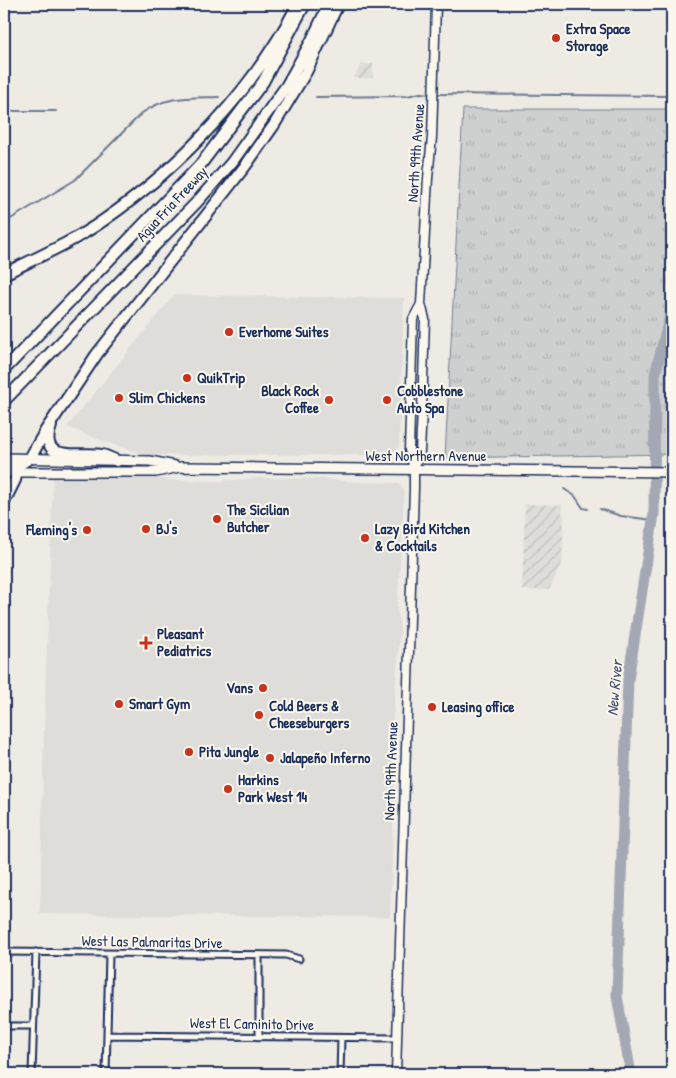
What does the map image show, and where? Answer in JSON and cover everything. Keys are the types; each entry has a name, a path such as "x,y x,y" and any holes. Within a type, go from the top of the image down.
{"highway":[{"path":"4,274 57,248 104,220 138,194 177,160 216,121 255,73 298,4"},
{"name":"Agua Fria Freeway","path":"4,370 201,164 264,82 305,4"},
{"name":"Agua Fria Freeway","path":"4,401 196,202 232,162 287,85 329,4"},
{"path":"10,470 30,458 46,430 97,354 246,166 274,125 306,72 338,4"},
{"path":"53,422 48,440 50,447 56,452 102,455 117,461"},
{"path":"4,459 11,463 10,470 15,480 4,502"}],"main road":[{"name":"North 99th Avenue","path":"414,469 420,451 422,411 425,319 421,304 433,108 436,4"},
{"name":"North 99th Avenue","path":"396,1074 414,469 409,450 413,319 421,304"},
{"name":"West Northern Avenue","path":"4,459 150,461 180,467 672,472"},
{"name":"West Northern Avenue","path":"10,470 156,472 180,467"}],"street":[{"name":"West Las Palmaritas Drive","path":"4,952 259,955 286,956 299,959"},
{"path":"32,1074 36,952"},
{"path":"106,1074 109,954"},
{"path":"258,1037 259,955"},
{"path":"4,1026 33,1026"},
{"name":"West El Caminito Drive","path":"107,1035 397,1038"},
{"path":"340,1074 342,1038"}],"shaded area":[{"path":"362,64 373,64 373,78 353,78"},
{"path":"174,295 404,298 399,447 390,455 146,455 67,427"},
{"path":"53,477 149,477 171,480 219,481 262,478 325,479 398,483 403,488 402,538 397,607 400,631 392,731 395,759 390,917 40,914 44,729"},
{"path":"525,504 562,505 562,514 564,515 562,563 549,590 522,590"}],"green space":[{"path":"463,109 672,109 672,454 445,458"}],"waterway":[{"path":"316,97 431,94"},
{"path":"435,94 672,96"},
{"path":"4,223 75,180 142,113 152,107 170,100 219,97"},
{"path":"4,111 56,111"},
{"name":"New River","path":"631,1074 617,996 628,680 654,514 655,375 672,307"},
{"path":"564,489 575,496 583,508 588,509"},
{"path":"600,509 621,516 653,520"}],"place":[{"name":"Extra Space Storage","path":"556,38"},
{"name":"Everhome Suites","path":"229,332"},
{"name":"QuikTrip","path":"187,378"},
{"name":"Slim Chickens","path":"119,398"},
{"name":"Black Rock Coffee","path":"329,400"},
{"name":"Cobblestone Auto Spa","path":"387,400"},
{"name":"The Sicilian Butcher","path":"217,519"},
{"name":"BJ's","path":"146,529"},
{"name":"Fleming's","path":"87,530"},
{"name":"Lazy Bird Kitchen & Cocktails","path":"365,538"},
{"name":"Pleasant Pediatrics","path":"146,643"},
{"name":"Vans","path":"263,688"},
{"name":"Smart Gym","path":"119,704"},
{"name":"Leasing office","path":"432,707"},
{"name":"Cold Beers & Cheeseburgers","path":"259,715"},
{"name":"Pita Jungle","path":"189,752"},
{"name":"Jalapeño Inferno","path":"270,758"},
{"name":"Harkins Park West 14","path":"228,789"}]}
